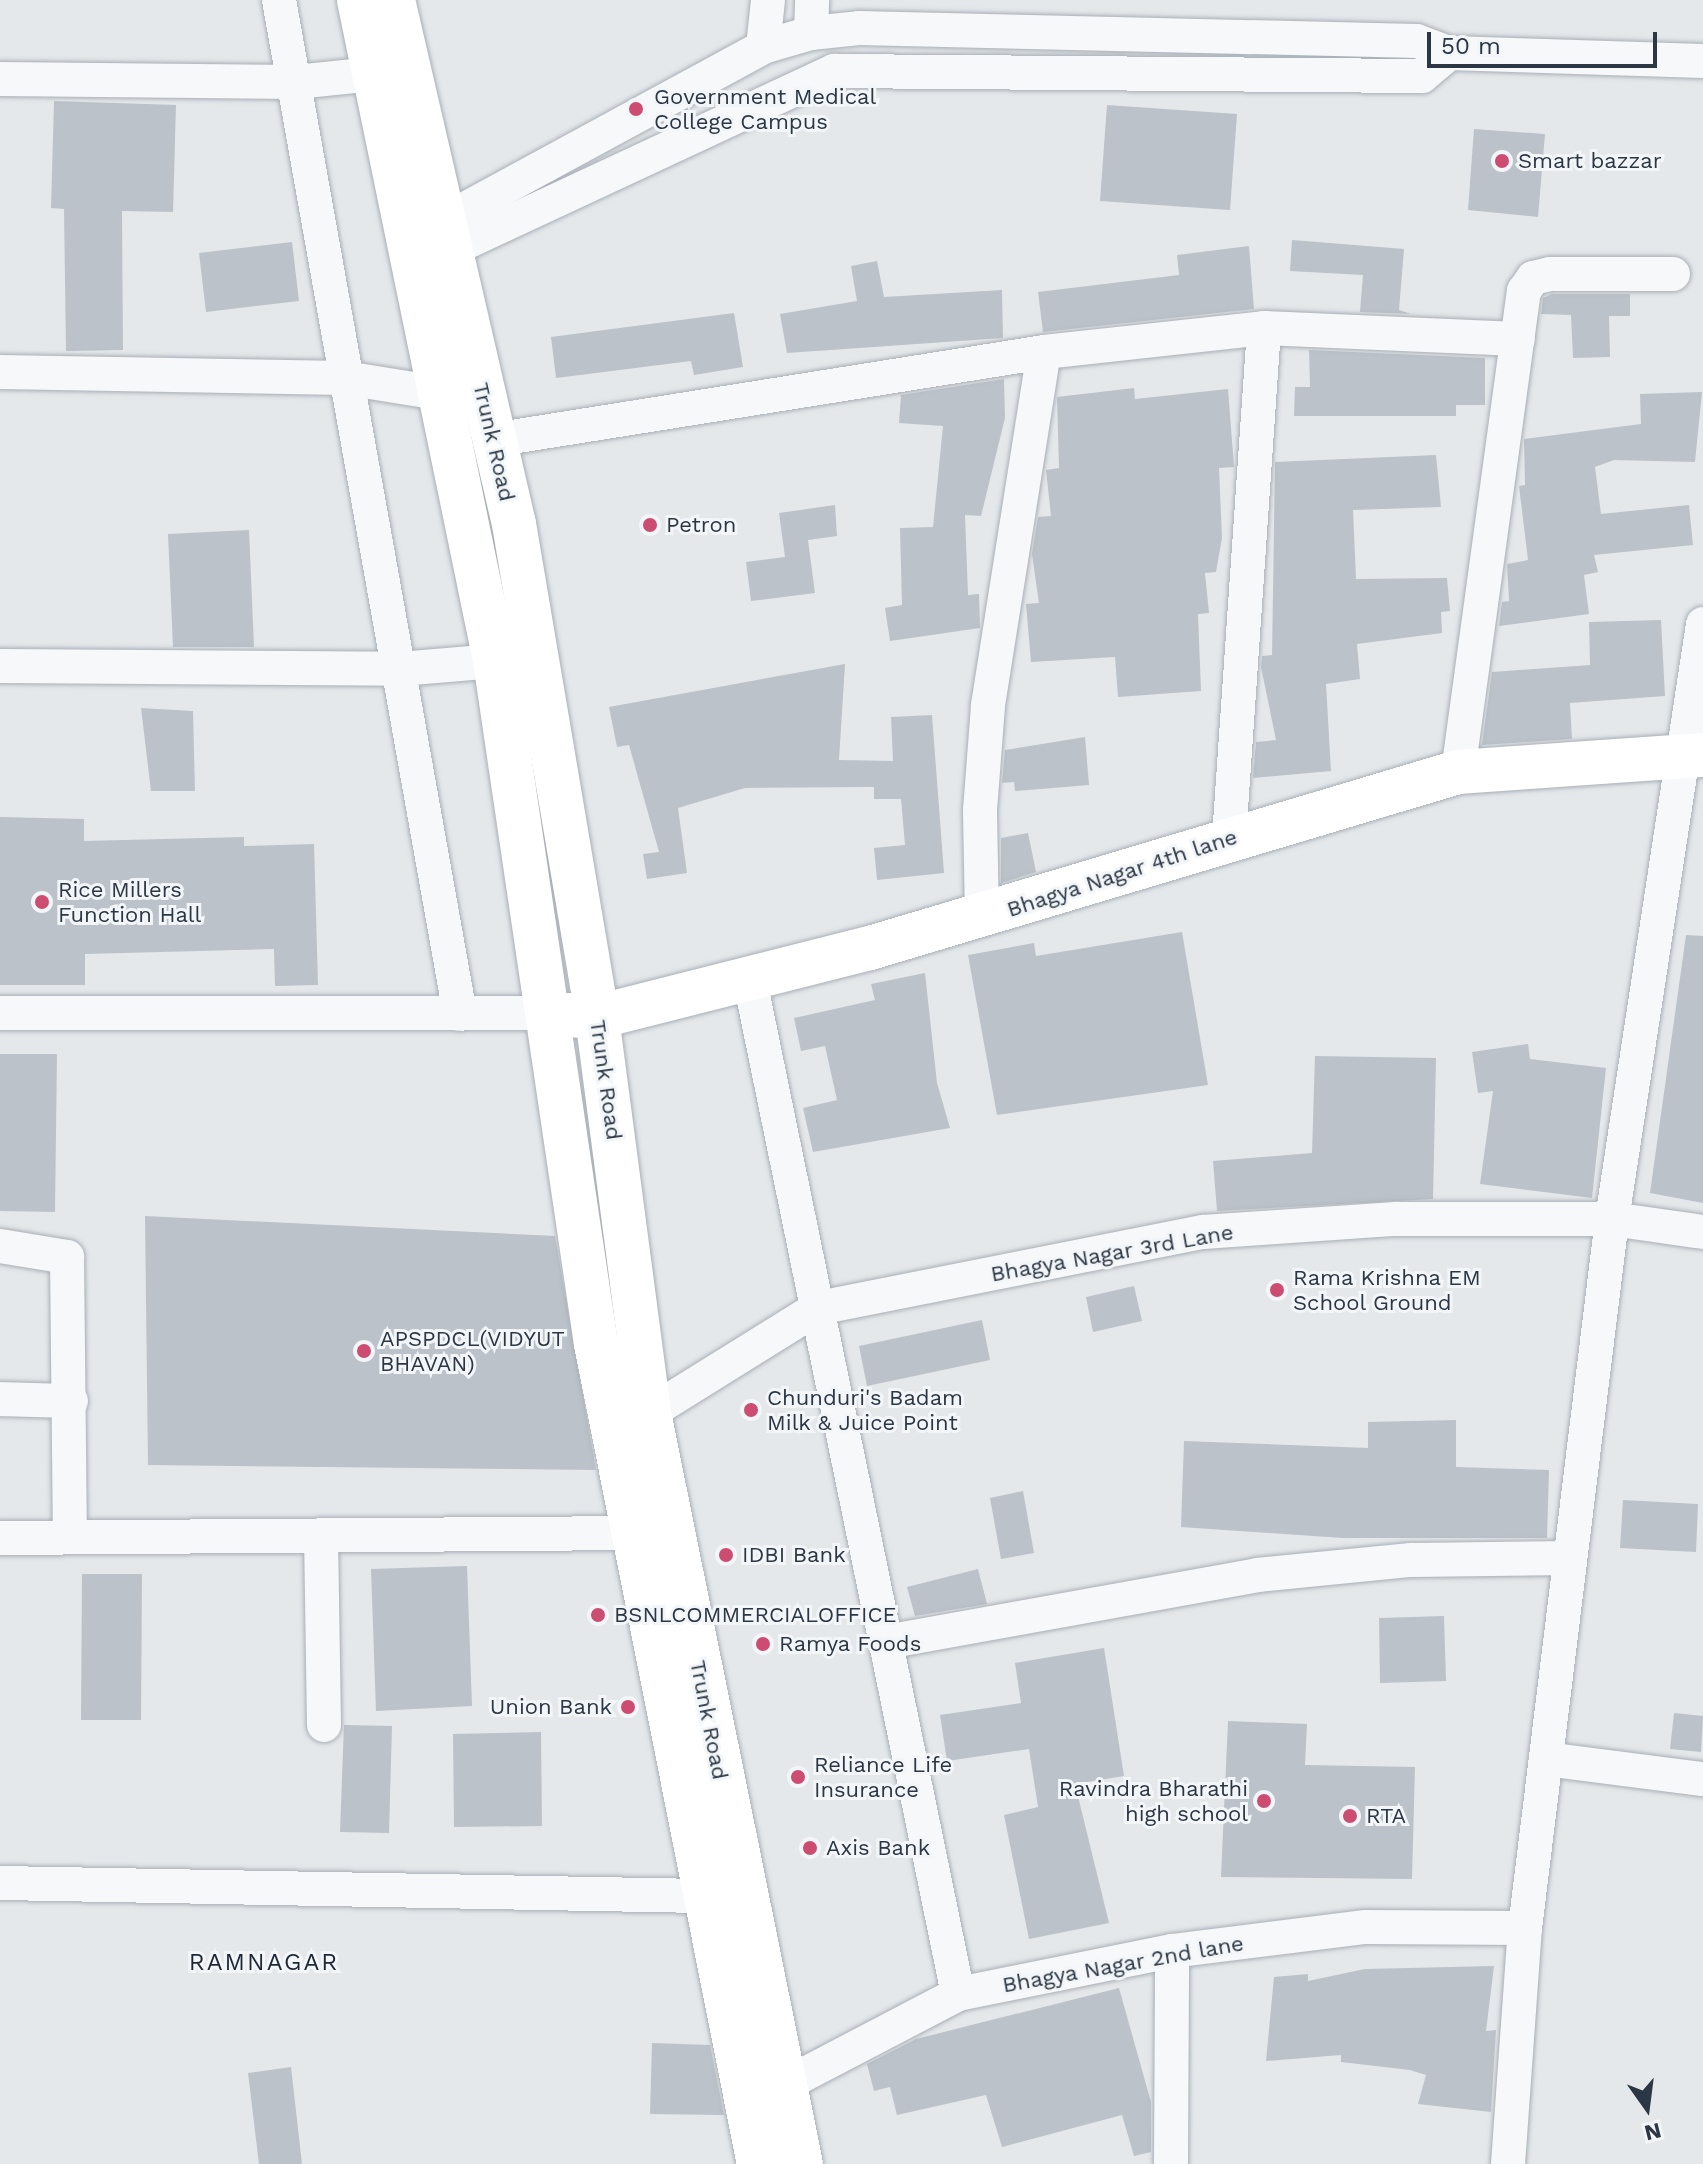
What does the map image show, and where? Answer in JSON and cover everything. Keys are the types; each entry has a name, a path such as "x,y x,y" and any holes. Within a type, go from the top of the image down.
{"main road":[{"path":"359,0 445,394 495,661 546,1013 631,1533 759,2164"},
{"name":"Trunk Road","path":"393,0 519,554 597,1017 649,1413 801,2164"},
{"name":"Bhagya Nagar 4th lane","path":"546,1013 597,1017 982,917 1229,838 1458,772 1693,754"}],"street":[{"path":"279,0 460,1014"},
{"path":"768,0 795,29 803,81"},
{"path":"446,235 795,29 1417,41 1449,53 1703,61"},
{"path":"1078,71 1080,34"},
{"path":"446,235 803,81 867,68 1422,76 1449,53"},
{"path":"0,79 296,82 374,74"},
{"path":"1458,772 1524,291 1533,278 1673,274"},
{"path":"493,440 1044,352 1264,328 1518,339"},
{"path":"1229,838 1264,328"},
{"path":"982,917 980,810 988,705 1044,352"},
{"path":"0,372 345,378 445,394"},
{"path":"1508,2164 1525,1928 1612,1219 1693,754 1703,624"},
{"path":"0,666 400,669 495,661"},
{"path":"749,976 958,1994"},
{"path":"0,1013 546,1013"},
{"name":"Bhagya Nagar 3rd Lane","path":"649,1413 818,1308 1203,1232 1396,1219 1612,1219 1703,1232"},
{"path":"0,1246 67,1257 71,1401 70,1537"},
{"path":"0,1399 71,1401"},
{"path":"0,1538 631,1533"},
{"path":"321,1535 324,1725"},
{"path":"886,1642 1257,1575 1411,1560 1570,1558"},
{"path":"1546,1759 1703,1779"},
{"path":"0,1883 703,1896"},
{"name":"Bhagya Nagar 2nd lane","path":"743,2090 786,2084 958,1994 1172,1951 1366,1927 1525,1928"},
{"path":"1171,2164 1172,1951"}],"building":[{"path":"54,101 176,105 173,212 122,211 123,350 66,351 64,209 51,208"},
{"path":"1107,105 1237,114 1230,210 1100,201"},
{"path":"1474,129 1545,134 1538,217 1468,210"},
{"path":"1292,240 1404,249 1399,310 1411,314 1360,312 1363,275 1290,271"},
{"path":"292,242 299,301 206,312 199,253"},
{"path":"1249,246 1254,309 1043,332 1038,292 1179,275 1177,255"},
{"path":"877,261 884,297 1002,290 1003,338 787,353 780,314 857,301 851,266"},
{"path":"1552,294 1630,294 1630,316 1609,316 1610,357 1573,358 1571,315 1541,314 1543,298"},
{"path":"734,313 743,367 694,375 691,361 556,378 551,337"},
{"path":"1309,350 1485,358 1485,405 1456,405 1456,416 1294,416 1295,387 1310,387"},
{"path":"1004,379 1005,418 981,516 965,515 968,595 979,594 980,628 890,641 885,608 902,605 900,528 933,527 943,426 899,423 901,395"},
{"path":"1134,388 1135,399 1228,389 1234,467 1219,468 1222,538 1216,572 1205,573 1209,613 1198,614 1201,691 1118,697 1115,657 1031,662 1026,604 1039,603 1032,554 1038,517 1051,516 1046,470 1059,468 1057,397"},
{"path":"1702,392 1695,462 1614,460 1595,467 1601,514 1689,505 1693,545 1594,555 1598,572 1584,575 1589,614 1499,626 1502,602 1509,601 1507,564 1528,560 1519,486 1525,485 1524,439 1641,424 1640,394"},
{"path":"1436,455 1441,507 1353,510 1356,579 1447,578 1450,611 1441,612 1442,633 1357,644 1360,679 1326,684 1331,771 1253,778 1256,742 1276,740 1261,667 1262,656 1272,655 1275,462"},
{"path":"835,505 837,536 808,540 815,593 751,601 746,562 785,557 779,513"},
{"path":"249,530 254,647 173,647 168,534"},
{"path":"1661,620 1665,696 1570,703 1572,739 1482,745 1492,672 1590,665 1589,622"},
{"path":"845,664 839,760 893,761 891,717 932,715 944,873 877,880 874,848 905,845 901,799 874,799 874,787 745,788 678,808 687,873 647,879 643,854 659,852 629,745 617,747 609,707"},
{"path":"141,708 193,711 195,791 151,791"},
{"path":"1085,737 1089,785 1015,791 1014,782 1002,783 1005,750"},
{"path":"0,817 84,819 84,841 244,837 244,846 314,844 318,985 275,986 274,949 85,954 85,985 0,985"},
{"path":"1028,833 1036,872 1001,883 1001,838"},
{"path":"1182,932 1208,1085 997,1115 968,955 1034,943 1036,956"},
{"path":"1686,935 1703,936 1703,1203 1650,1193"},
{"path":"925,973 937,1083 950,1128 813,1152 803,1108 837,1100 825,1046 801,1051 794,1018 875,1000 871,984"},
{"path":"1528,1044 1530,1059 1606,1068 1592,1198 1480,1184 1493,1091 1478,1093 1472,1052"},
{"path":"0,1054 57,1054 55,1212 0,1211"},
{"path":"1315,1056 1436,1058 1433,1199 1217,1211 1213,1161 1312,1153"},
{"name":"APSPDCL(VIDYUT BHAVAN)","path":"145,1216 555,1236 596,1470 148,1465"},
{"path":"1134,1286 1142,1321 1093,1332 1086,1297"},
{"path":"982,1320 990,1360 867,1386 859,1346"},
{"path":"1456,1420 1456,1467 1549,1470 1547,1538 1343,1538 1181,1527 1184,1441 1368,1448 1368,1422"},
{"path":"1023,1491 1034,1553 1001,1559 990,1498"},
{"path":"1623,1500 1698,1504 1696,1552 1620,1548"},
{"path":"467,1566 472,1706 376,1711 371,1569"},
{"path":"978,1569 987,1604 915,1616 907,1587"},
{"path":"82,1574 142,1574 141,1720 81,1720"},
{"path":"1444,1616 1446,1681 1380,1683 1379,1618"},
{"path":"1104,1648 1124,1776 1075,1784 1109,1923 1029,1939 1004,1815 1038,1807 1029,1749 947,1761 940,1715 1021,1703 1015,1663"},
{"path":"1674,1713 1703,1716 1701,1752 1670,1749"},
{"path":"1228,1721 1307,1724 1305,1765 1415,1767 1412,1879 1221,1877"},
{"path":"344,1725 392,1726 389,1833 340,1832"},
{"path":"541,1732 542,1826 454,1827 453,1734"},
{"path":"1494,1966 1486,2031 1496,2030 1491,2112 1418,2104 1426,2075 1410,2070 1341,2062 1341,2055 1266,2061 1274,1977 1308,1974 1308,1981 1365,1969"},
{"path":"1119,1988 1151,2102 1151,2152 1134,2156 1122,2115 1002,2147 986,2095 897,2115 890,2087 874,2091 867,2064 916,2039"},
{"path":"652,2043 710,2045 724,2115 650,2114"},
{"path":"291,2067 302,2164 259,2164 248,2073"}],"place":[{"name":"Government Medical College Campus","path":"636,109"},
{"name":"Smart bazzar","path":"1502,161"},
{"name":"Petron","path":"650,525"},
{"name":"Rice Millers Function Hall","path":"42,902"},
{"name":"Rama Krishna EM School Ground","path":"1277,1290"},
{"name":"APSPDCL(VIDYUT BHAVAN)","path":"364,1351"},
{"name":"Chunduri's Badam Milk & Juice Point","path":"751,1410"},
{"name":"IDBI Bank","path":"726,1555"},
{"name":"BSNLCOMMERCIALOFFICE","path":"598,1615"},
{"name":"Ramya Foods","path":"763,1644"},
{"name":"Union Bank","path":"628,1707"},
{"name":"Reliance Life Insurance","path":"798,1777"},
{"name":"Ravindra Bharathi high school","path":"1264,1801"},
{"name":"RTA","path":"1350,1816"},
{"name":"Axis Bank","path":"810,1848"}],"district":[{"name":"RAMNAGAR","path":"264,1963"}]}
